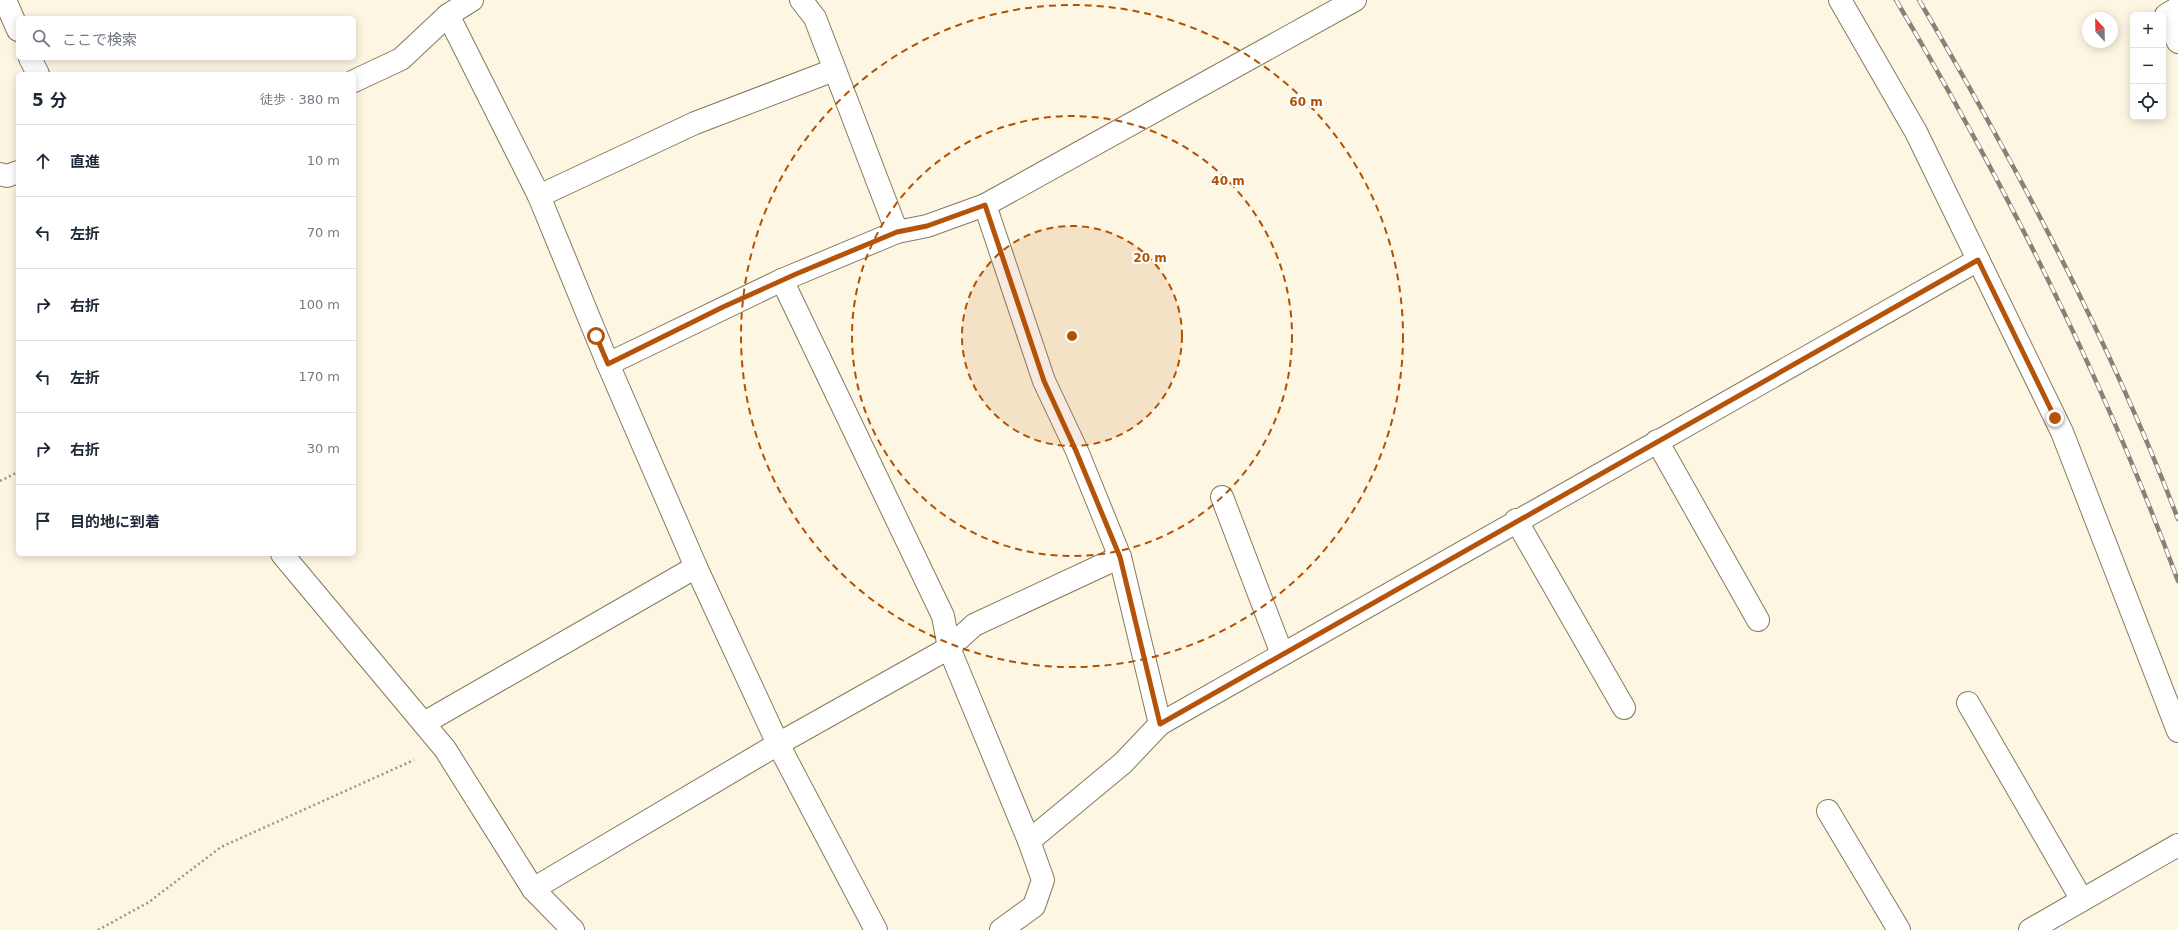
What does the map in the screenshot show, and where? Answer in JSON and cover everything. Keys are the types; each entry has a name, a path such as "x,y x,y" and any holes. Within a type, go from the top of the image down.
{"street":[{"path":"5,0 16,25"},
{"path":"356,80 400,59 448,15 472,0"},
{"path":"801,0 814,18 897,232"},
{"path":"1840,0 1916,132 2062,432 2178,731"},
{"path":"608,364 782,280 897,232 927,226 985,205 1344,3"},
{"path":"2178,8 2166,15 2178,42"},
{"path":"448,15 539,196 608,364 696,567 778,744 876,930"},
{"path":"31,60 37,72"},
{"path":"539,196 695,123 834,70"},
{"path":"0,174 7,176 16,173"},
{"path":"985,205 1044,381 1076,451 1120,557 1160,724"},
{"path":"1029,841 1123,763 1160,724 1516,520 1978,260"},
{"path":"782,280 943,616 949,648 1029,841 1043,880 1034,906 1008,928"},
{"path":"1657,441 1758,620"},
{"path":"1222,497 1282,654"},
{"path":"1516,520 1624,708"},
{"path":"284,556 445,749 533,889 573,930"},
{"path":"533,889 778,744 949,648 974,625 1120,557"},
{"path":"424,724 696,567"},
{"path":"1968,703 2082,900"},
{"path":"1828,811 1899,930"},
{"path":"2030,930 2178,845"}],"path":[{"path":"0,481 16,473"},
{"path":"98,930 149,902 221,847 405,764 445,749"}],"railway":[{"path":"1896,0 1976,141 2050,284 2118,431 2178,581"},
{"path":"1919,0 2026,190 2092,320 2151,452 2178,519"}],"route":[{"path":"596,336 608,364 723,307 796,274 897,232 927,226 985,205 1044,381 1076,451 1120,557 1160,724 1516,520 1978,260 2055,418"}]}
